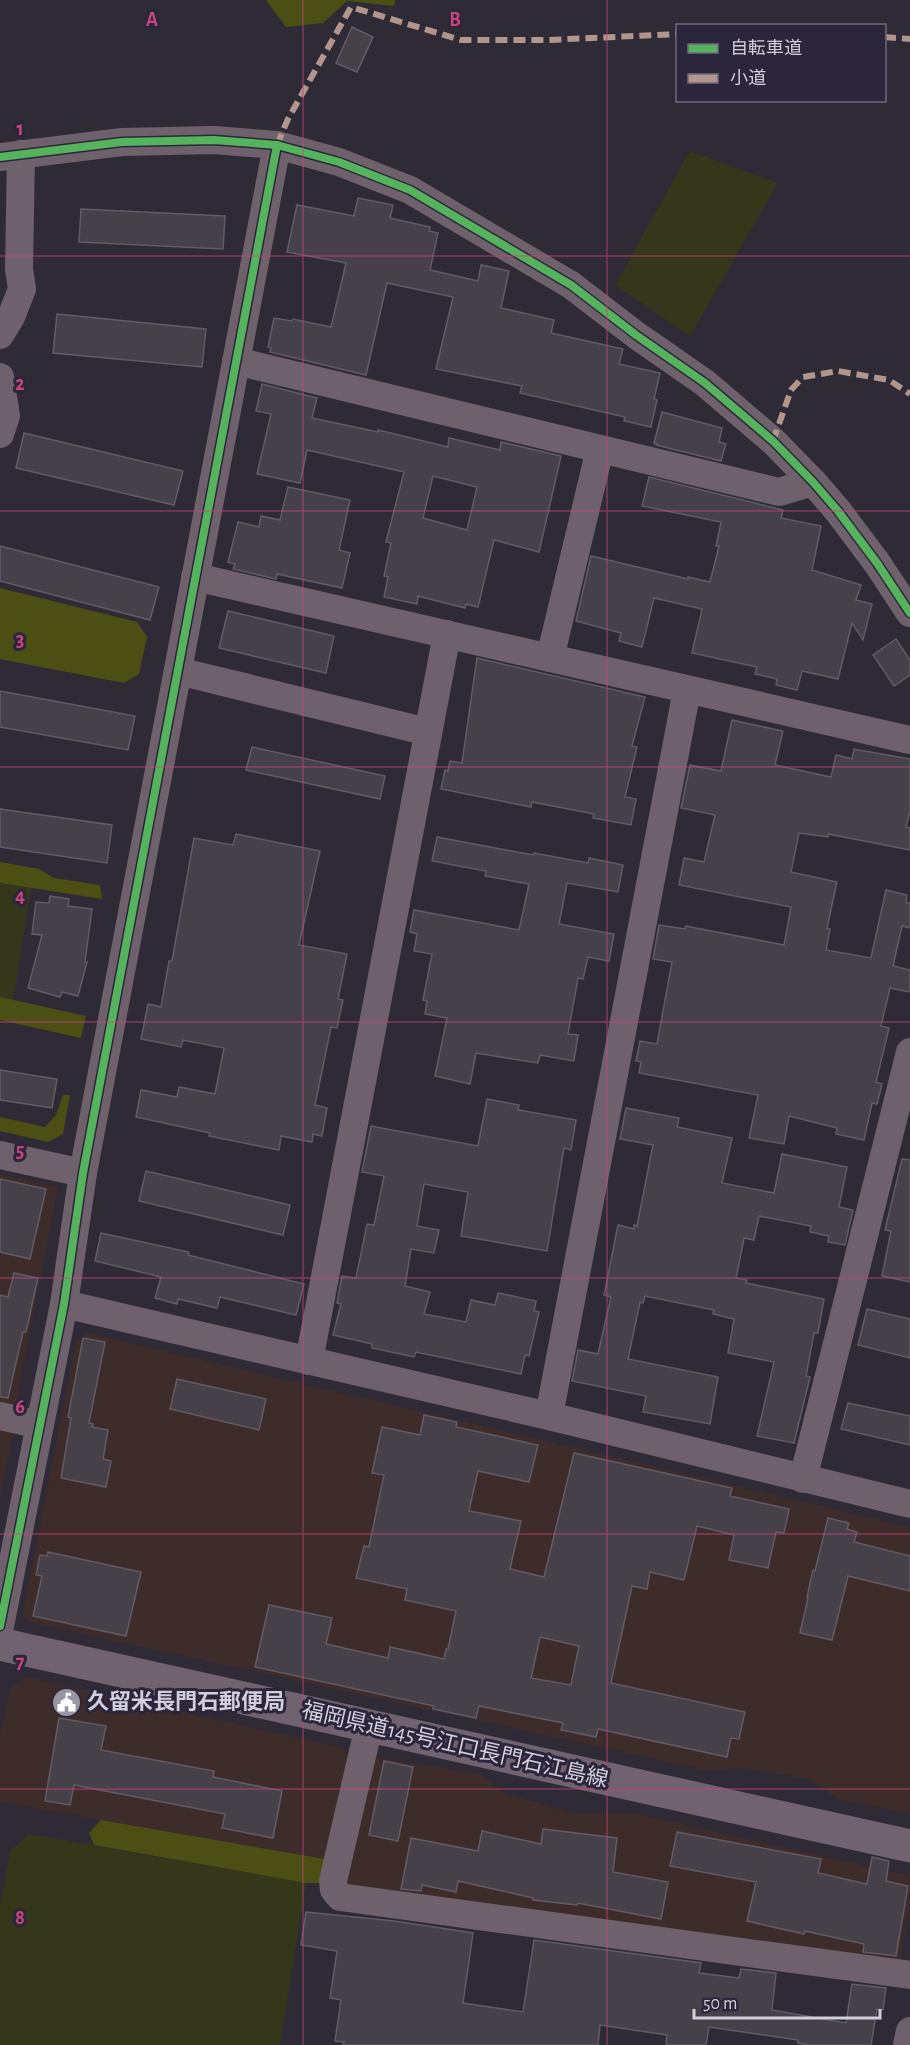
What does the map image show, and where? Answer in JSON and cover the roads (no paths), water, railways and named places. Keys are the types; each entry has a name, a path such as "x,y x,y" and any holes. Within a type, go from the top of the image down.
{"main road":[{"name":"福岡県道145号江口長門石江島線","path":"0,1644 910,1846"}],"street":[{"path":"0,335 11,317 22,289 11,155 122,142 214,140 277,145 339,162 410,190 571,285 636,335 705,383 772,441 813,482 871,554 910,613"},
{"path":"0,1626 64,1304 83,1173 277,145"},
{"path":"236,361 779,492 813,482"},
{"path":"0,377 6,416 0,434"},
{"path":"550,658 600,449"},
{"path":"195,577 910,740"},
{"path":"309,1360 447,634"},
{"path":"178,671 428,732"},
{"path":"549,1416 687,690"},
{"path":"803,1479 910,1052"},
{"path":"0,1155 83,1173"},
{"path":"64,1304 549,1416 910,1504"},
{"path":"0,1416 40,1425"},
{"path":"369,1726 333,1881 333,1890 340,1897 910,1975"},
{"path":"907,2045 910,2031"}],"place":[{"name":"久留米長門石郵便局","path":"66,1702"}]}
